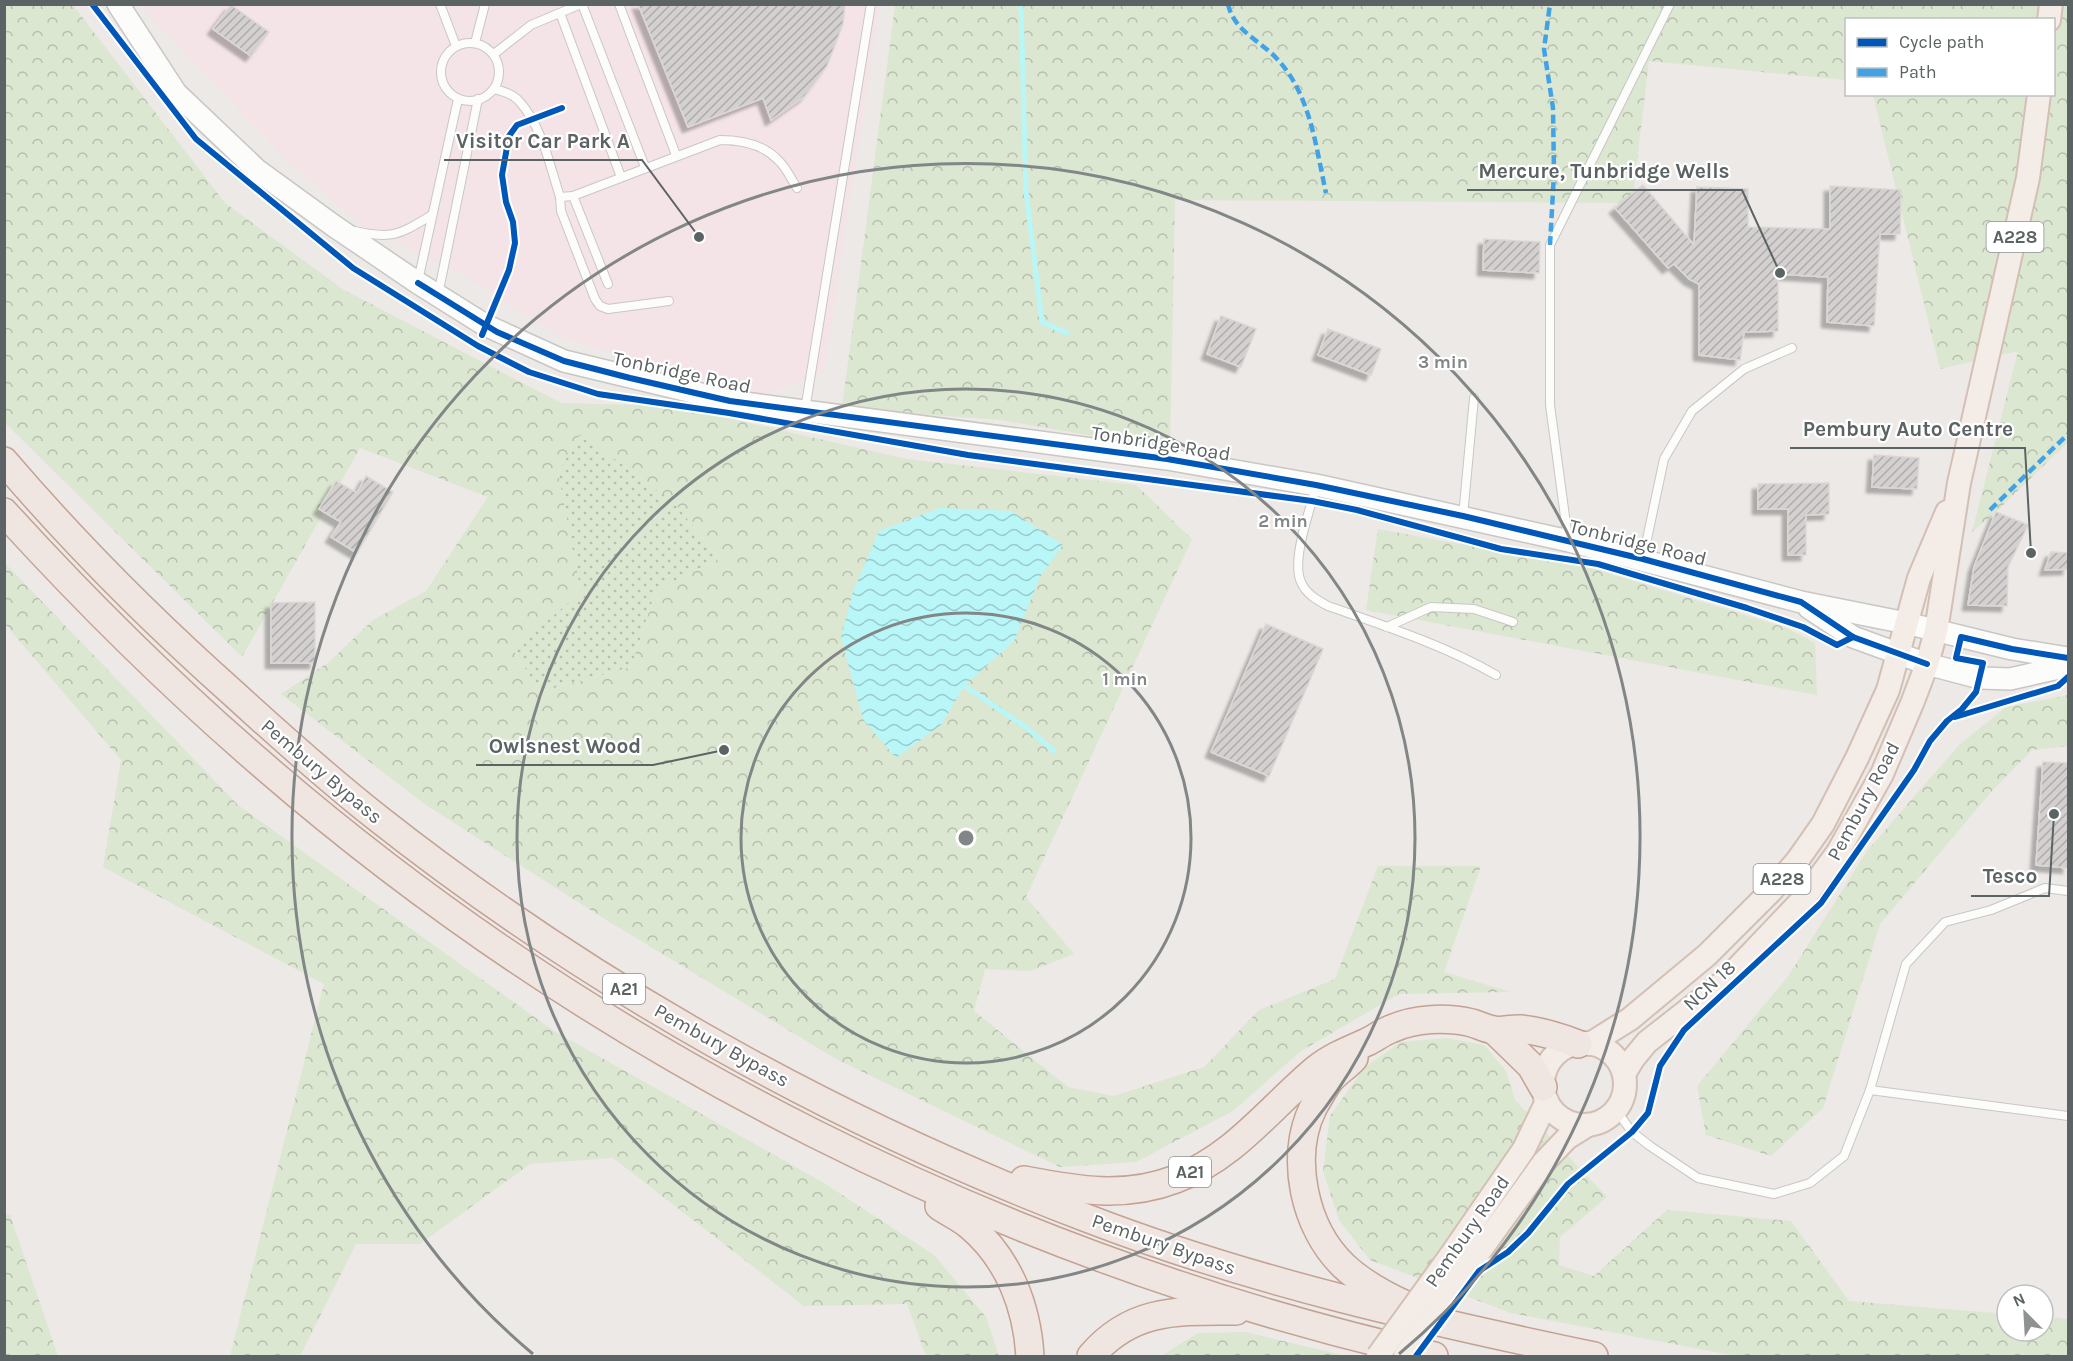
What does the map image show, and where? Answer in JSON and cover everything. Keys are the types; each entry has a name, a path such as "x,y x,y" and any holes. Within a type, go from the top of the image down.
{"highway":[{"name":"Pembury Bypass","path":"4,461 87,553 182,648 288,743 376,817 485,898 587,967 780,1079 916,1147 1089,1219 1174,1250 1372,1308 1594,1356"},
{"name":"Pembury Bypass","path":"4,512 62,576 152,664 264,767 356,842 462,922 564,992 664,1053 765,1109 900,1176 1070,1247 1163,1280 1354,1338 1434,1356"},
{"name":"A21","path":"972,1171 1069,1189 1103,1192 1128,1191 1176,1179 1223,1154 1316,1069 1342,1052 1392,1028 1429,1020 1471,1023 1495,1031 1519,1029 1584,1044"},
{"name":"A21","path":"1495,1031 1532,1066 1545,1094"},
{"name":"A21","path":"1368,1041 1331,1080 1306,1125 1302,1163 1303,1184 1309,1205 1316,1225 1327,1245 1343,1266 1386,1296 1458,1328"},
{"name":"A21","path":"900,1176 935,1204 968,1224 988,1242 1002,1261 1013,1281 1020,1301 1030,1356"},
{"name":"A21","path":"1091,1356 1111,1336 1132,1323 1157,1315 1184,1311 1264,1311"}],"main road":[{"name":"A228","path":"1928,664 1936,631 1959,483 2028,178 2039,96"},
{"name":"A228","path":"1898,655 1919,578 1959,483"},
{"name":"Pembury Road","path":"1584,1044 1630,1019 1707,955 1771,891 1797,861 1823,824 1857,758 1888,690 1898,655"},
{"name":"Pembury Road","path":"1624,1074 1647,1042 1725,981 1805,897 1838,852 1882,774 1928,664"},
{"path":"1584,1044 1601,1047 1612,1054 1620,1063 1625,1087 1623,1099 1616,1110 1604,1120 1588,1125 1575,1124 1563,1119 1554,1111 1545,1094 1545,1072 1552,1059 1564,1049 1584,1044"},
{"name":"Pembury Road","path":"1406,1356 1524,1149 1545,1094"},
{"name":"Pembury Road","path":"1378,1356 1544,1162 1567,1138 1588,1125"}],"street":[{"name":"Tonbridge Road","path":"118,4 176,93 257,170 334,226 438,296 497,332 564,361 730,401 1167,459 1316,485 1569,541 1801,602 1906,623 2012,649 2068,658"},
{"name":"Tonbridge Road","path":"1801,602 1853,637 1898,655 1980,678 2010,679 2068,666"}],"lane":[{"path":"440,4 456,46"},
{"path":"475,43 486,4"},
{"path":"494,54 531,25 582,4 645,167"},
{"path":"619,4 676,155"},
{"path":"805,411 871,4"},
{"path":"1569,541 1550,405 1550,245 1670,4"},
{"path":"560,13 621,177"},
{"path":"475,43 489,49 494,54 500,72 494,89 487,96 478,99 458,99 449,92 442,76 444,58 456,46 475,43"},
{"path":"494,89 518,99 533,121 560,197 561,211 594,298 600,306 608,309 669,301"},
{"path":"418,283 458,99"},
{"path":"438,296 478,99"},
{"path":"560,197 573,196 720,140 738,140 762,148 779,160 797,188"},
{"path":"573,196 608,284"},
{"path":"334,226 372,235 392,236 432,215"},
{"path":"1643,559 1664,459 1692,411 1744,369 1792,348"},
{"path":"1463,516 1474,398"},
{"path":"1316,485 1300,552 1300,580 1305,590 1314,599 1478,664 1496,675"},
{"path":"1387,627 1431,606 1474,609 1513,622"},
{"path":"1616,1110 1632,1132 1698,1178 1774,1194 1810,1183 1844,1156 1870,1090 1906,964 1945,922 1991,910 2045,888 2068,891"},
{"path":"1870,1090 2068,1116"}],"shaded area":[{"path":"146,4 880,5 824,372 764,394 680,373 562,337 461,274 362,225 292,165 145,11"}],"green space":[{"path":"4,5 73,5 225,203 344,290 561,403 674,406 907,459 1136,485 1192,539 1026,897 1074,954 1030,971 985,969 974,1011 1068,1087 1114,1096 1204,1067 1259,1010 1335,979 1378,866 1481,866 1444,972 1511,992 1399,994 1301,1051 1233,1111 1136,1162 1060,1167 836,1059 603,918 426,805 281,694 329,662 373,620 426,591 488,497 360,448 242,657 5,423","holes":["580,434 674,502 719,559 656,590 631,667 540,692 513,650 581,592 558,472"]},
{"path":"895,5 2068,5 2068,442 1996,512 1972,532 2018,351 1940,369 1873,96 2055,96 2055,18 1845,18 1845,80 1649,61 1632,203 1175,200 1170,449 1000,420 842,408"},
{"path":"580,433 674,502 719,559 656,590 631,667 540,692 513,650 580,592 558,472"},
{"path":"1378,529 1591,568 1787,628 1815,643 1817,695 1366,610"},
{"path":"4,562 238,805 554,1031 824,1183 934,1255 986,1317 999,1356 926,1356 907,1304 804,1306 613,1158 530,1164 420,1244 356,1244 300,1356 230,1356 324,984 103,867 121,760 5,624"},
{"path":"2068,695 2068,746 2032,750 1991,792 1880,924 1823,1108 1771,1156 1706,1135 1697,1086 1789,975 1867,851 1959,745 2006,707"},
{"path":"1446,1038 1484,1045 1506,1071 1515,1100 1607,1197 1560,1237 1559,1265 1594,1276 1667,1210 1791,1221 1849,1301 1995,1313 1995,1343 2055,1343 2055,1318 2068,1319 2068,1356 1736,1356 1511,1313 1370,1260 1339,1220 1323,1171 1330,1116 1364,1068 1400,1042"},
{"path":"5,1215 10,1215 58,1356 5,1356"},
{"path":"1245,1332 1347,1356 1161,1356 1198,1333"}],"water":[{"path":"940,508 1011,511 1063,545 1040,577 1014,641 964,686 941,725 896,758 863,719 841,637 853,592 879,531"}],"building":[{"path":"638,4 845,4 843,24 827,66 805,96 771,120 763,98 688,127"},
{"path":"231,5 269,32 251,56 213,29"},
{"path":"1643,185 1694,245 1697,187 1748,189 1748,227 1830,229 1830,186 1901,190 1900,234 1880,234 1874,326 1827,322 1828,277 1778,274 1778,331 1744,332 1740,360 1699,355 1699,284 1689,279 1674,264 1668,268 1615,208"},
{"path":"1484,239 1540,242 1539,273 1483,270"},
{"path":"1221,316 1256,329 1241,367 1207,354"},
{"path":"1328,329 1381,349 1371,375 1318,355"},
{"path":"1874,455 1919,458 1917,489 1872,487"},
{"path":"366,476 393,492 357,553 331,537 341,522 319,509 336,481 357,493"},
{"path":"1829,483 1829,514 1806,515 1806,555 1788,555 1788,509 1758,509 1758,484"},
{"path":"1996,512 2028,525 2008,567 2007,606 1968,605 1974,567"},
{"path":"2051,552 2068,553 2068,569 2045,570"},
{"path":"315,602 315,663 271,663 271,603"},
{"path":"1266,624 1323,649 1269,776 1211,752"},
{"path":"2043,762 2068,763 2068,868 2036,865"}],"waterway":[{"path":"1021,4 1026,191 1042,322 1067,333"},
{"path":"965,686 1027,728 1054,751"}],"marked path":[{"path":"1228,4 1236,22 1279,61 1298,90 1311,124 1326,193"},
{"path":"1550,4 1544,49 1553,108 1554,173 1550,245"},
{"path":"1990,510 2068,434"}],"cycle path":[{"path":"92,4 196,139 353,268 478,346 529,372 598,394 729,413 968,455 1312,501 1357,510 1501,549 1598,564 1747,608 1803,627 1837,645 1853,637"},
{"path":"482,335 509,270 515,243 513,222 506,202 502,175 509,136 517,125 562,108"},
{"path":"418,283 497,332 564,361 630,378 730,401 1167,459 1316,485 1463,516 1643,559 1801,602 1853,637 1927,664"},
{"name":"NCN 18","path":"1416,1356 1479,1271 1508,1252 1528,1233 1568,1184 1632,1132 1648,1113 1660,1066 1684,1030 1821,903 1914,770 1930,741 1976,692 1983,663 1956,658 1961,637 2012,649 2068,658"},
{"path":"1955,717 2058,686 2068,677"}],"place":[{"name":"Visitor Car Park A","path":"699,237"},
{"name":"Mercure, Tunbridge Wells","path":"1780,273"},
{"name":"Pembury Auto Centre","path":"2031,553"},
{"name":"Owlsnest Wood","path":"724,750"},
{"name":"Tesco","path":"2054,814"}]}
